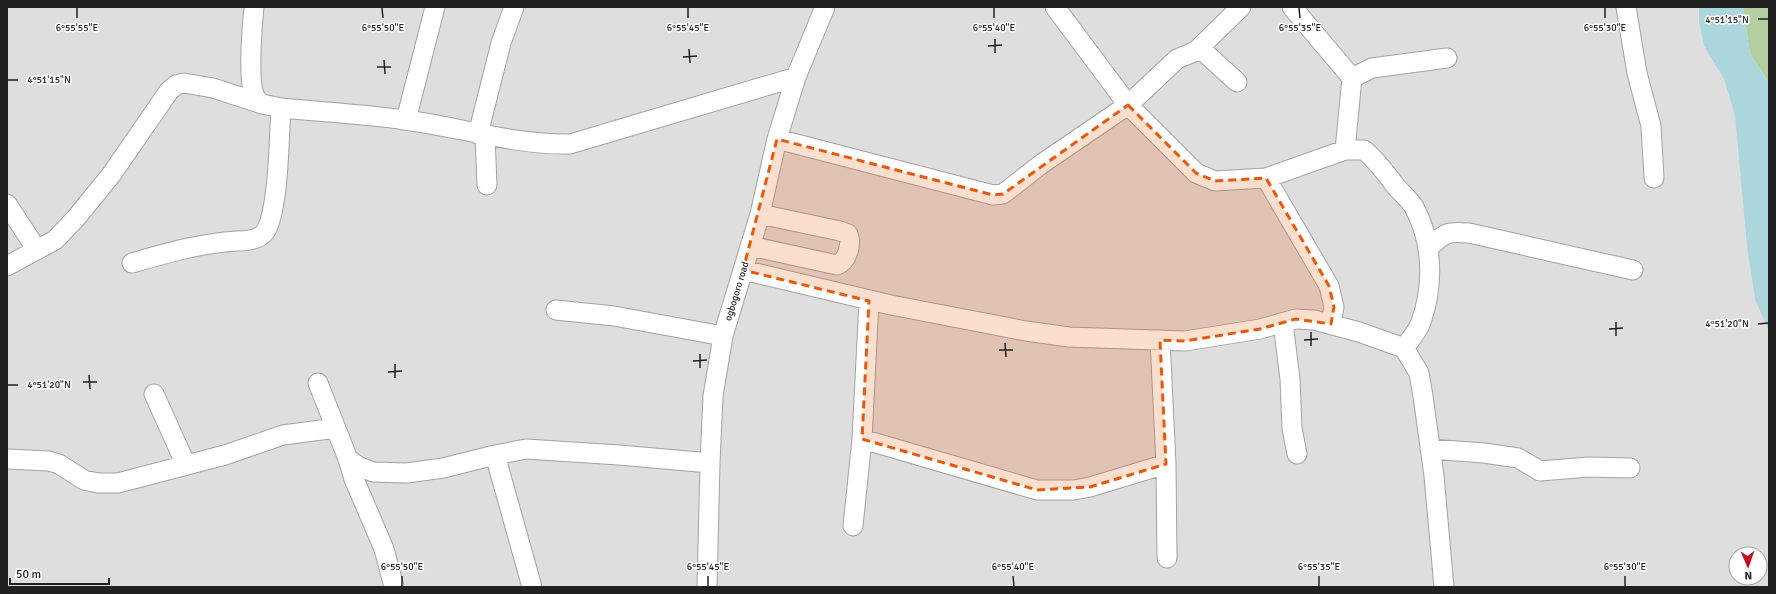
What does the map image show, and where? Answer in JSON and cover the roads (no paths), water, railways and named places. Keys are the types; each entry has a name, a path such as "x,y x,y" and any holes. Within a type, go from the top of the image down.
{"street":[{"path":"254,7 252,25 252,80 254,94 259,102"},
{"path":"406,120 435,7"},
{"path":"487,185 482,135 501,43 514,7"},
{"name":"ogbogoro road","path":"707,587 713,396 723,336 760,214 777,139 796,77 825,7"},
{"path":"1055,7 1128,105 1196,173 1215,181 1266,178 1345,150 1364,150 1373,158 1413,206 1423,225 1428,248 1430,267 1428,295 1421,324 1404,348"},
{"path":"777,139 993,195 1003,194 1040,165 1128,105 1177,59 1196,51 1241,7"},
{"path":"1292,7 1352,78 1345,150"},
{"path":"1626,7 1637,73 1651,126 1654,178"},
{"path":"1196,51 1204,52 1237,82"},
{"path":"1352,78 1372,68 1447,58"},
{"path":"7,266 55,240 76,218 112,175 169,91 176,85 184,83 213,88 281,108 406,120 482,135 549,144 570,144 796,77"},
{"path":"132,264 174,251 207,244 247,241 264,232 269,221 275,194 281,108"},
{"path":"1266,178 1329,286 1334,307 1331,324"},
{"path":"7,204 37,250"},
{"path":"750,246 837,265 844,260 850,244 848,234 840,231 760,214"},
{"path":"1428,248 1442,236 1453,231 1469,233 1633,270"},
{"path":"742,270 869,300 1034,332 1069,337 1184,341 1260,329 1296,319 1314,320 1331,324 1404,348 1418,373 1430,449 1444,587"},
{"path":"853,526 862,439 869,300"},
{"path":"556,310 614,316 723,336"},
{"path":"1283,323 1290,379 1292,428 1297,454"},
{"path":"1160,340 1166,464 1167,558"},
{"path":"318,383 348,459 354,479 384,549 390,586"},
{"path":"154,394 186,465"},
{"path":"7,458 49,461 59,464 84,480 98,483 118,483 225,455 283,435 336,428"},
{"path":"862,439 1037,490 1074,490 1090,487 1166,464"},
{"path":"348,459 358,466 373,472 407,473 443,468 494,455 526,449 710,463"},
{"path":"1430,449 1492,454 1518,458 1540,471 1589,467 1630,468"},
{"path":"494,455 532,587"}],"water":[{"path":"1699,7 1743,7 1750,54 1769,83 1769,332 1755,299 1747,247 1735,116 1724,79 1704,46 1699,23"}]}
